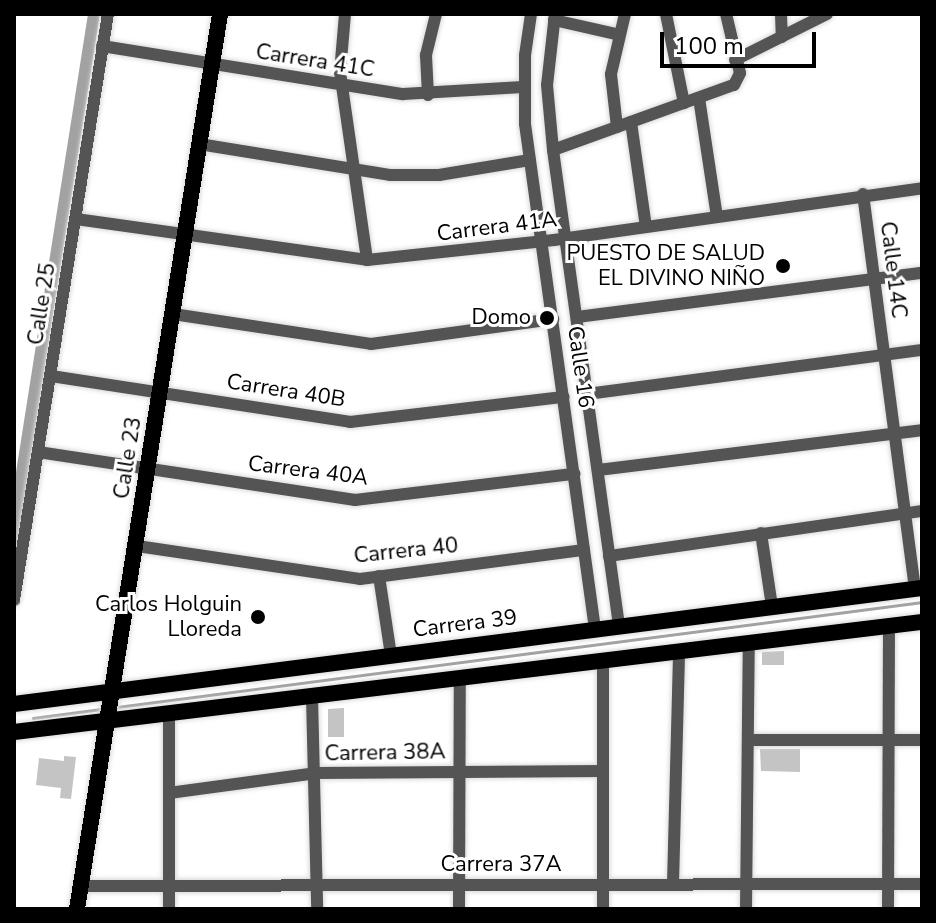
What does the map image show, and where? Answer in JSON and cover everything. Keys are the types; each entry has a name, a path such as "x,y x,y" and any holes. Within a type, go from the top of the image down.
{"main road":[{"name":"Calle 23","path":"77,909 220,14"},
{"name":"Carrera 39","path":"14,732 110,704 391,655 918,588"},
{"name":"Carrera 39","path":"14,704 110,704 169,714 922,622"}],"street":[{"name":"Calle 25","path":"14,600 108,14"},
{"path":"345,14 342,86 367,260"},
{"path":"428,95 426,55 436,14"},
{"name":"Calle 16","path":"531,14 523,87 530,160 595,629"},
{"path":"617,127 611,74 616,34 625,14"},
{"path":"666,14 684,103"},
{"path":"553,150 699,98 739,79 726,14"},
{"path":"781,14 782,37"},
{"path":"735,60 827,14"},
{"path":"554,17 616,34"},
{"name":"Calle 16","path":"554,17 547,85 553,150 619,626"},
{"name":"Carrera 41C","path":"102,46 342,86 428,95 523,87"},
{"path":"699,98 717,217"},
{"path":"631,122 646,227"},
{"path":"199,144 352,170 439,175 530,160"},
{"name":"Carrera 41A","path":"76,219 186,232 367,260 542,242 922,188"},
{"name":"Calle 14C","path":"863,194 905,513 918,588"},
{"path":"577,317 922,273"},
{"path":"173,314 371,344 553,319"},
{"path":"587,394 922,350"},
{"name":"Carrera 40B","path":"51,376 350,422 564,397"},
{"path":"598,470 922,430"},
{"name":"Carrera 40A","path":"38,452 355,500 574,474"},
{"path":"609,556 922,511"},
{"path":"761,533 772,607"},
{"name":"Carrera 40","path":"137,546 340,578 379,576 584,550"},
{"path":"379,576 391,655"},
{"path":"888,909 889,627"},
{"path":"746,909 749,643"},
{"path":"673,884 679,652"},
{"path":"603,661 603,909"},
{"path":"459,909 460,679"},
{"path":"312,697 317,773 317,909"},
{"path":"169,714 169,909"},
{"path":"748,740 922,740"},
{"name":"Carrera 38A","path":"169,793 317,773 603,771"},
{"name":"Carrera 37A","path":"80,886 922,884"}],"shaded area":[{"path":"88,14 100,14 14,563 14,485"}],"building":[{"path":"784,651 784,665 762,665 762,652"},
{"path":"344,708 344,737 328,737 328,709"},
{"path":"760,749 800,749 800,772 761,771"},
{"path":"64,756 76,757 71,799 60,798 61,788 36,785 39,758 64,761"}],"waterway":[{"path":"117,707 922,602"},
{"path":"33,718 101,709"}],"place":[{"name":"PUESTO DE SALUD EL DIVINO NIÑO","path":"783,266"},
{"name":"Domo","path":"547,318"},
{"name":"Carlos Holguin Lloreda","path":"258,617"}]}
